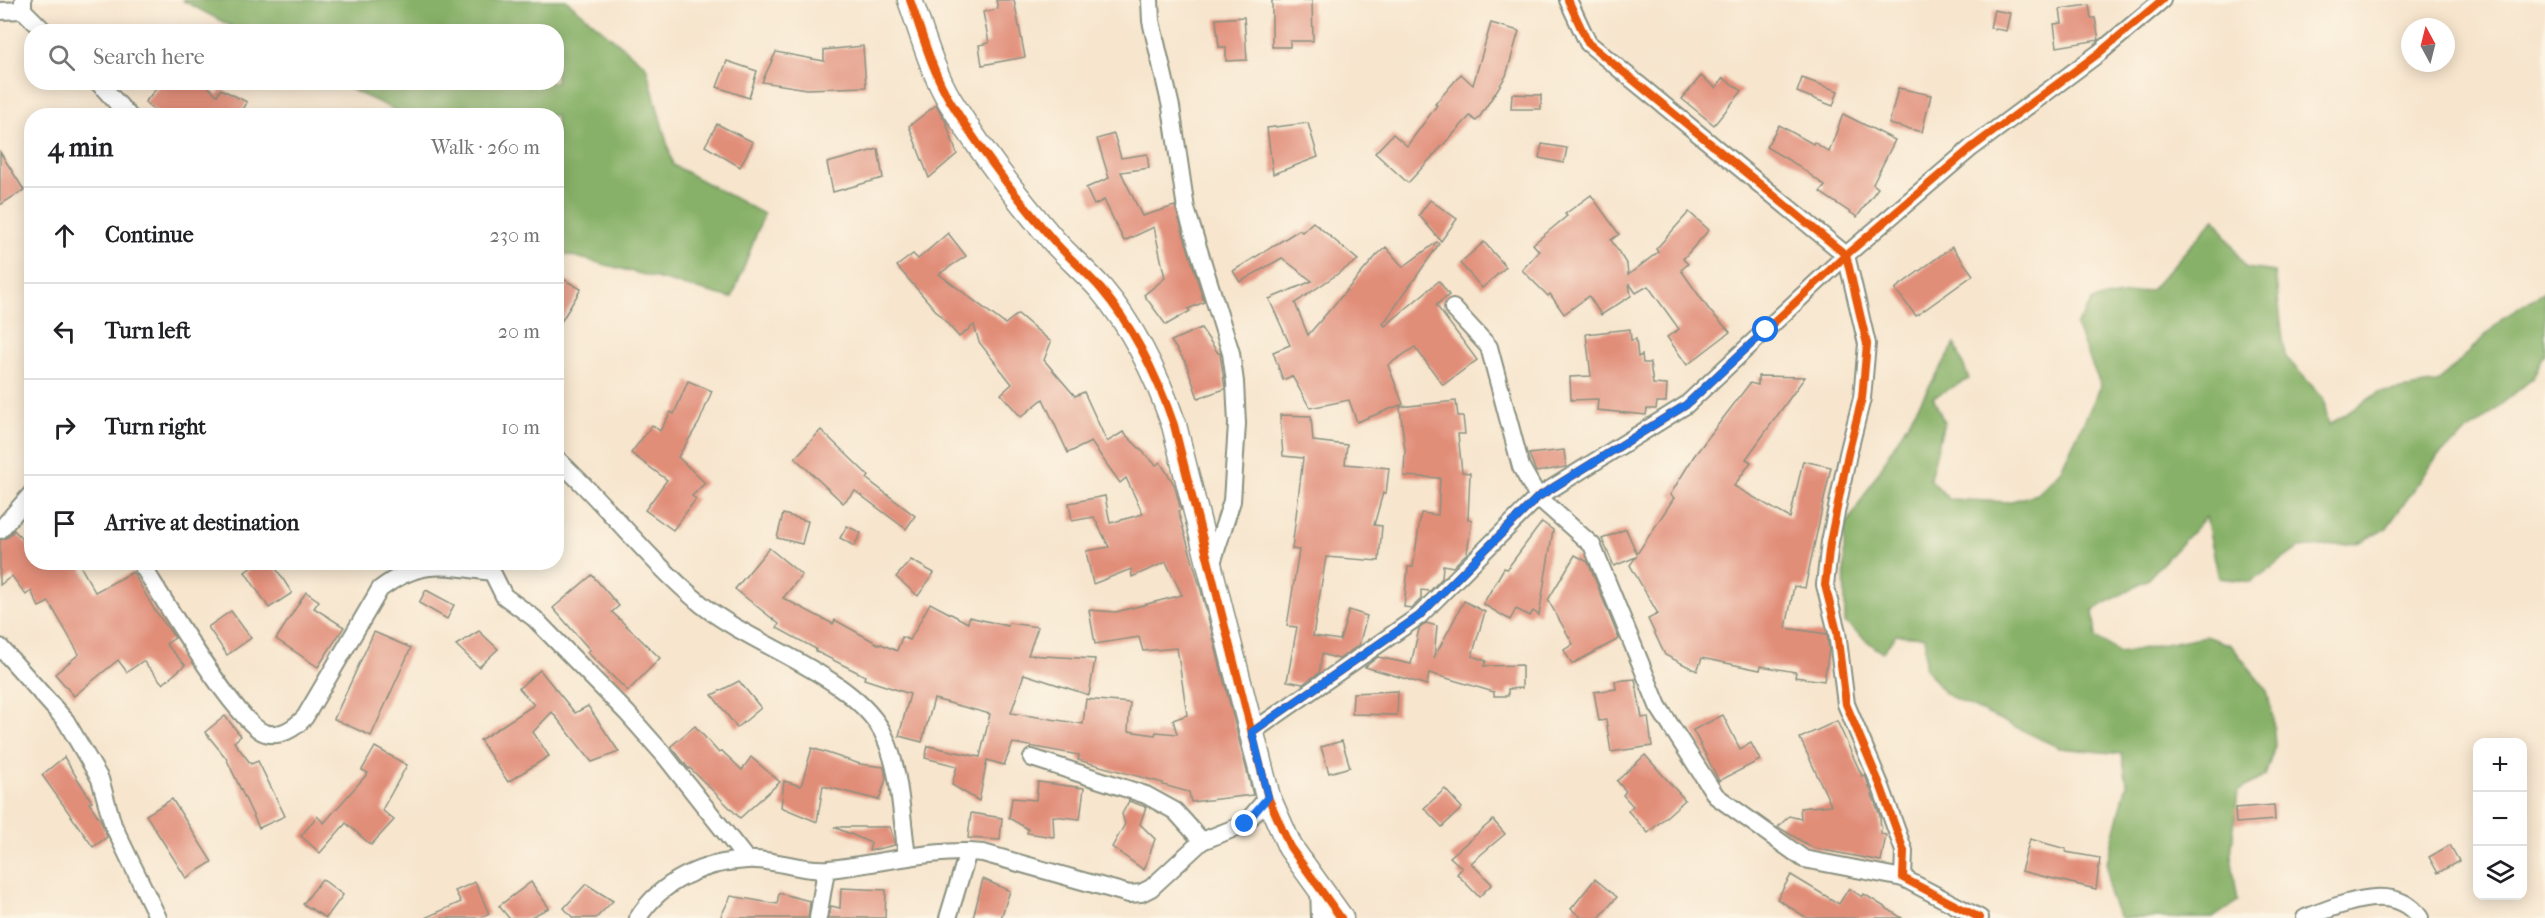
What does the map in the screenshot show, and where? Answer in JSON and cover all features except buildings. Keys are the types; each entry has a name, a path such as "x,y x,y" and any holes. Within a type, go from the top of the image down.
{"street":[{"path":"910,0 939,80 950,101 997,169 1054,241 1100,288 1140,346 1160,384 1173,425 1268,797 1290,847 1341,918"},
{"path":"1150,0 1151,21 1179,148 1186,209 1231,353 1235,382 1237,424 1232,501 1210,570"},
{"path":"1568,0 1588,43 1845,255 1867,344 1862,398 1845,465 1830,542 1825,585 1837,632 1846,704 1881,787 1904,851 1903,878"},
{"path":"1252,732 1419,616 1538,497 1686,405 1845,255 1971,148 2099,53 2162,0"},
{"path":"0,11 23,5 38,24"},
{"path":"105,90 122,108"},
{"path":"1453,308 1489,347 1521,467 1538,497 1592,545 1658,706 1716,796 1804,859 1903,878 1980,918"},
{"path":"564,465 585,484 634,542 700,603 715,615 807,666 856,700 881,730 893,762 907,856"},
{"path":"0,530 24,502"},
{"path":"145,570 229,698 253,728 266,734 280,734 296,727 305,717 380,589 411,570"},
{"path":"475,570 492,572 504,596 534,618 627,713 665,756 747,860"},
{"path":"0,647 66,721 100,779 113,825 158,918"},
{"path":"1032,758 1146,795 1175,811 1202,841"},
{"path":"638,918 646,905 659,892 680,878 700,869 747,860 826,870 907,856 983,853 1129,894 1141,893 1151,888 1202,841 1245,824 1268,797"},
{"path":"948,918 968,852"},
{"path":"818,918 826,870"},
{"path":"1319,887 1320,918"},
{"path":"2305,918 2350,901 2380,897 2413,907 2420,918"}],"green space":[{"path":"182,0 566,0 646,66 673,165 764,214 732,298 564,254 564,108 391,108 352,90 564,90 564,24 227,24"},
{"path":"2215,218 2246,268 2275,272 2285,356 2323,398 2329,425 2378,393 2437,383 2503,318 2545,291 2545,353 2532,379 2437,457 2386,529 2358,543 2299,548 2251,582 2219,578 2206,517 2146,581 2093,610 2096,637 2120,653 2205,636 2231,645 2267,691 2273,718 2275,746 2265,776 2238,791 2231,855 2238,901 2213,918 2120,918 2109,895 2107,862 2127,784 2122,754 2060,748 1945,694 1925,668 1925,637 1896,635 1882,653 1845,623 1844,529 1955,344 1969,379 1933,397 1944,422 1930,479 1949,499 2008,502 2037,494 2060,471 2101,386 2076,326 2093,300 2151,290"}],"cycle path":[{"path":"910,0 928,52 950,101 986,155 1026,207 1053,240 1113,304 1135,337 1152,371 1174,425 1268,797 1290,847 1341,918"},
{"path":"1568,0 1588,43 1846,255 1867,344 1862,398 1830,542 1825,585 1837,632 1846,704 1881,787 1904,851 1903,878 1980,918"},
{"path":"1252,732 1419,616 1538,497 1686,405 1846,255 1971,148 2099,53 2162,0"}],"route":[{"path":"1245,824 1268,797 1252,732 1419,616 1538,497 1686,405 1766,330"}]}
